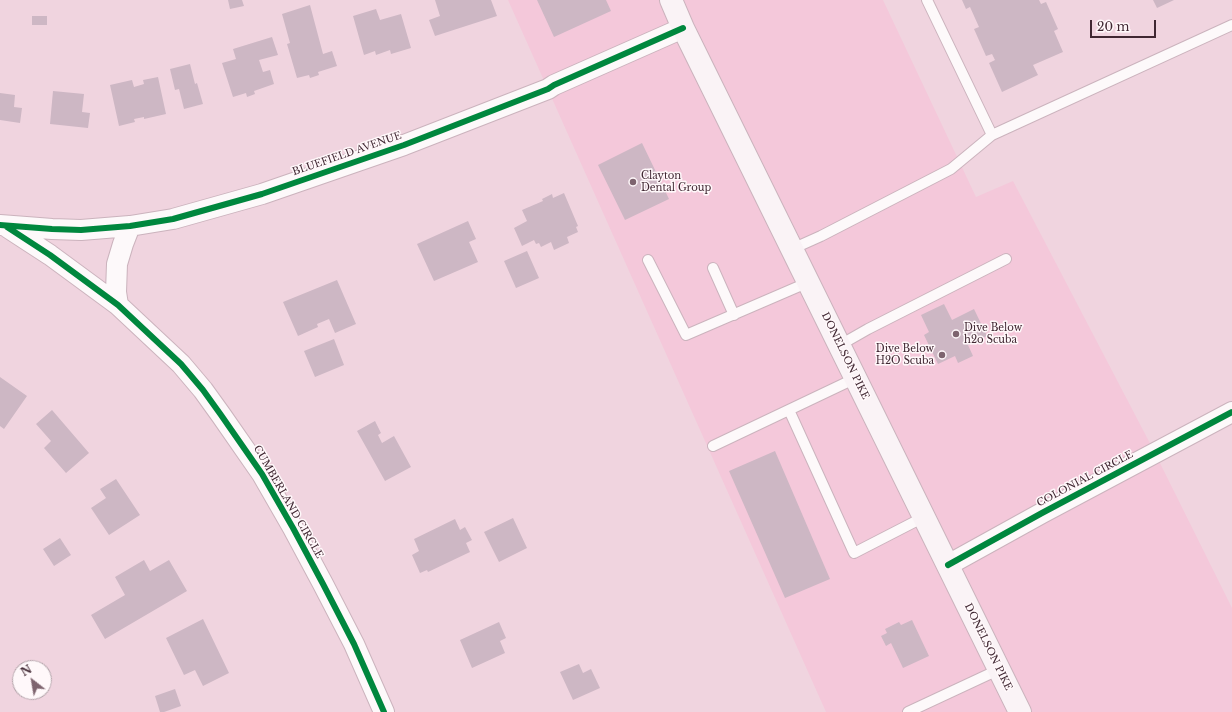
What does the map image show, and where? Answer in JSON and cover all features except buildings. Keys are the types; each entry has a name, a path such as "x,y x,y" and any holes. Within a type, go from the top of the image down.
{"main road":[{"name":"DONELSON PIKE","path":"672,0 683,28 1020,712"}],"street":[{"name":"BLUEFIELD AVENUE","path":"3,225 81,230 130,226 173,219 262,194 404,145 548,89 683,28"},
{"name":"CUMBERLAND CIRCLE","path":"3,225 50,255 118,305 190,374 221,415 262,474 323,584 354,644 384,712"},
{"path":"118,305 116,292 117,264 130,226"},
{"name":"COLONIAL CIRCLE","path":"948,565 1232,412"}],"lane":[{"path":"927,0 992,135"},
{"path":"792,250 951,169 992,135 1232,25"},
{"path":"840,345 868,329 1006,259"},
{"path":"648,260 686,334 809,282"},
{"path":"713,268 734,314"},
{"path":"713,446 856,378"},
{"path":"790,410 854,553 924,517"},
{"path":"908,712 998,670"}],"shaded area":[{"path":"508,0 883,0 976,197 1013,181 1155,453 1232,608 1232,712 826,712"}],"cycle path":[{"path":"0,225 81,230 130,226 173,219 262,194 404,145 548,89 683,28"},
{"path":"7,227 50,255 118,305 181,364 203,390 262,474 293,528 354,644 384,712"},
{"path":"948,565 1232,412"}],"place":[{"name":"Clayton Dental Group","path":"633,182"},
{"name":"Dive Below h2o Scuba","path":"956,334"},
{"name":"Dive Below H2O Scuba","path":"942,355"}]}
